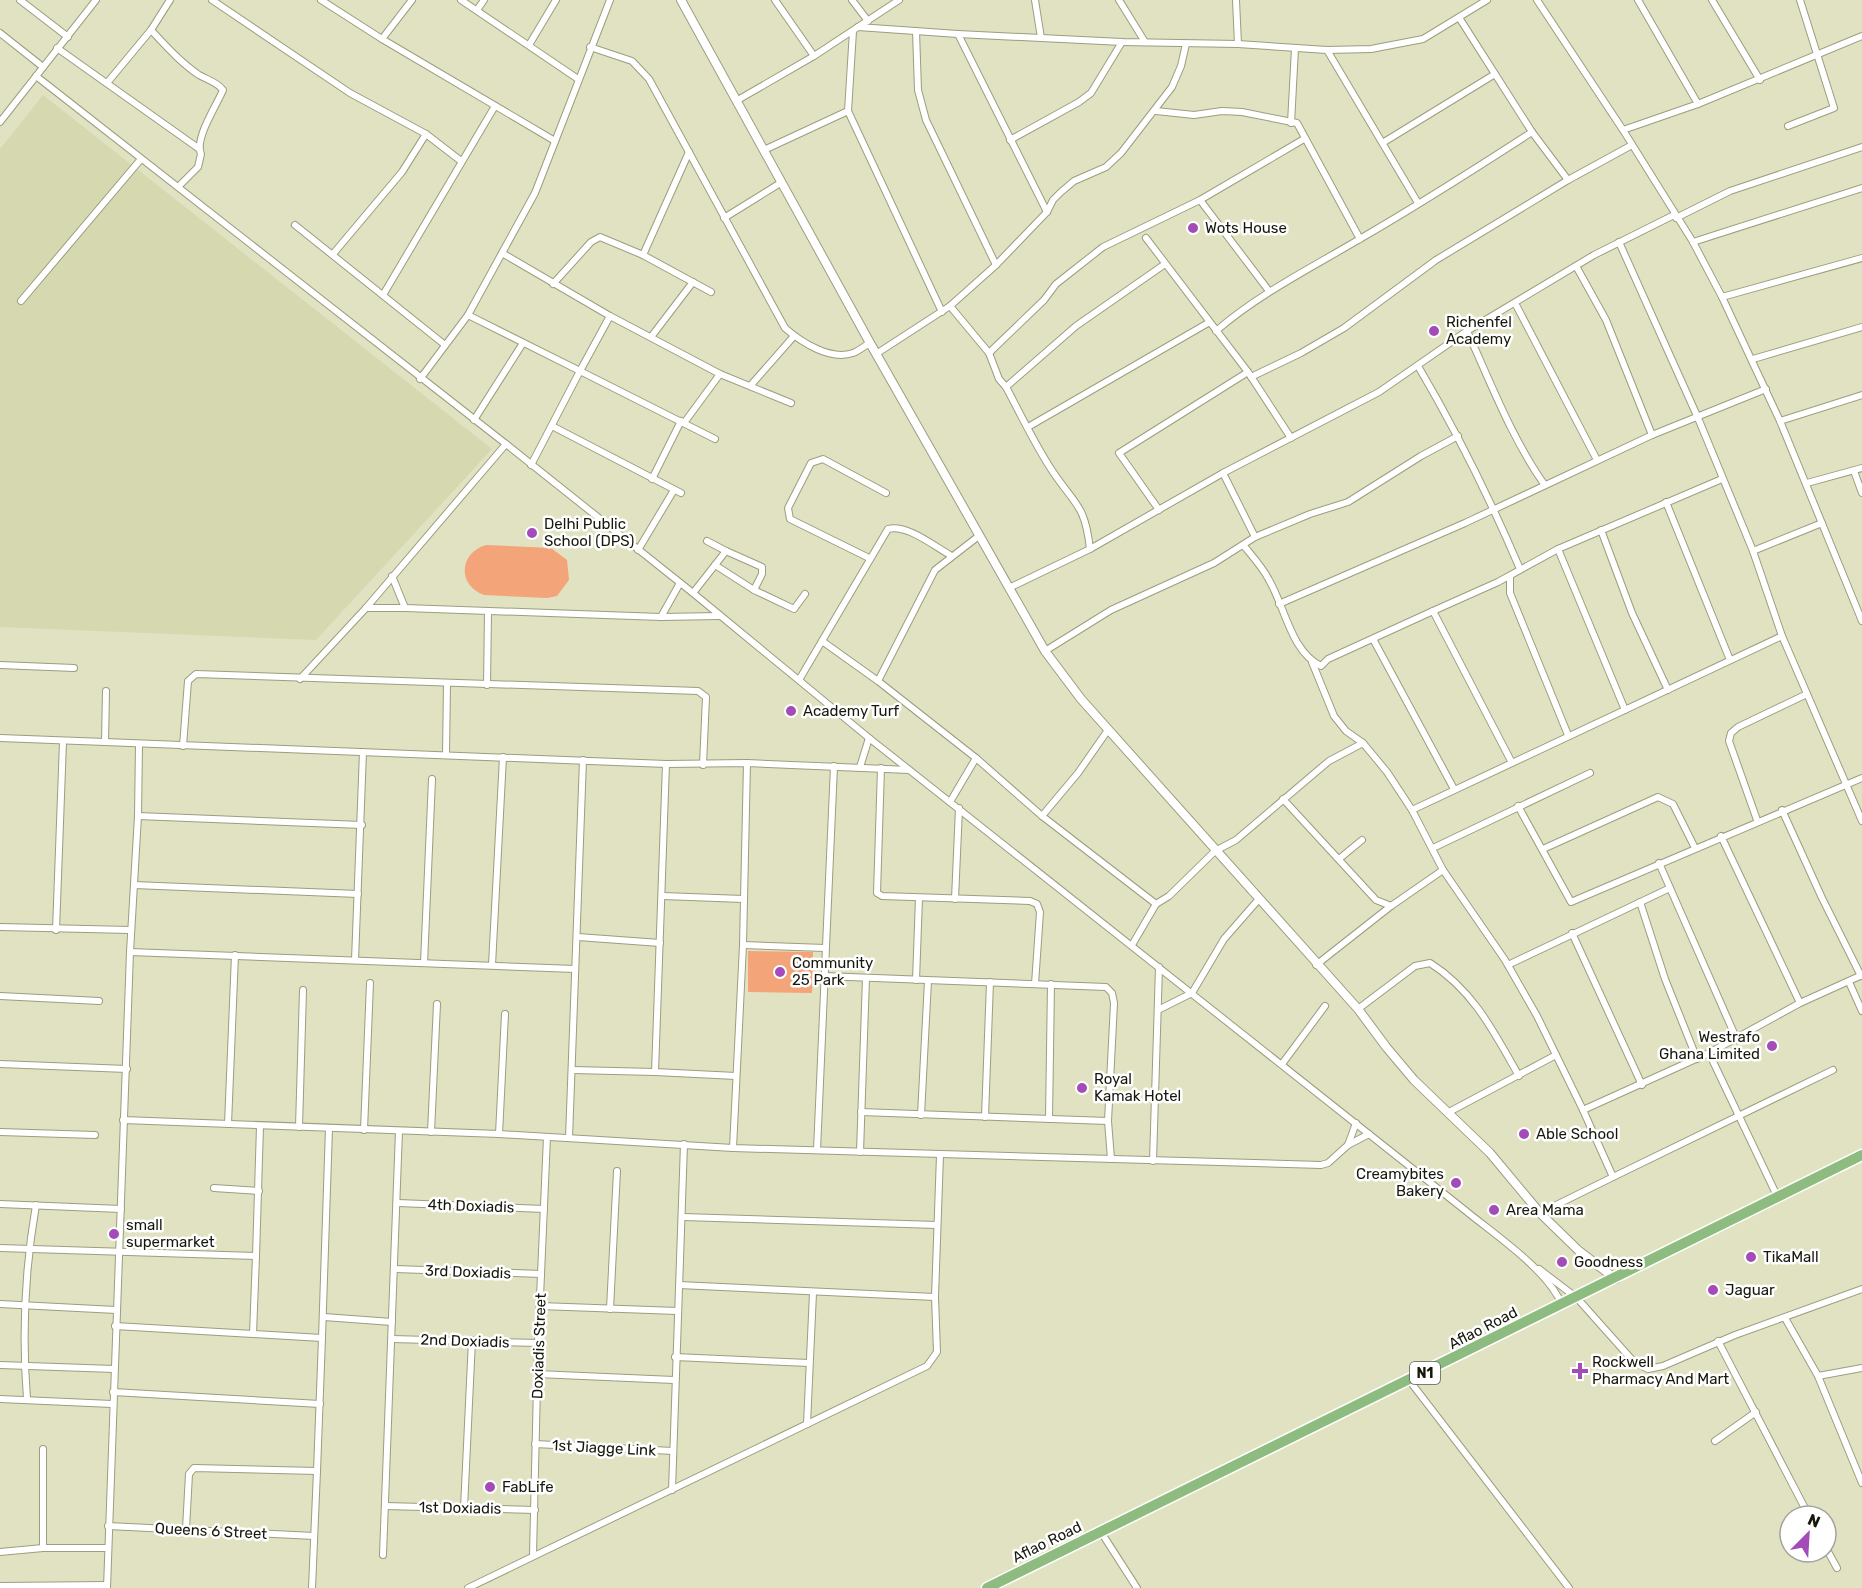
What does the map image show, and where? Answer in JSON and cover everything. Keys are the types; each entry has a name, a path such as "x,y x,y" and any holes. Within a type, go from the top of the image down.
{"highway":[{"name":"Aflao Road","path":"987,1588 1778,1199 1862,1155"}],"street":[{"path":"20,0 68,37"},
{"path":"0,122 96,0"},
{"path":"108,83 150,30 170,0"},
{"path":"212,0 350,93 426,134 461,161"},
{"path":"321,0 382,39 555,141"},
{"path":"382,39 412,0"},
{"path":"461,0 579,79"},
{"path":"477,10 484,0"},
{"path":"529,45 556,0"},
{"path":"602,0 606,8"},
{"path":"420,379 468,315 535,193 610,0"},
{"path":"681,0 876,354 1011,587 1045,651 1081,699 1316,965 1358,1009 1387,1048 1490,1154 1540,1213 1579,1251 1616,1279"},
{"path":"775,0 814,56"},
{"path":"852,0 868,21"},
{"path":"736,101 814,56 899,0"},
{"path":"1035,0 1041,38"},
{"path":"1119,0 1145,42"},
{"path":"1236,0 1238,44"},
{"path":"856,29 1122,42 1238,44 1327,50 1410,44 1435,34 1487,0"},
{"path":"1537,0 1623,130 1693,242 1722,297 1753,359 1807,483 1862,621"},
{"path":"1638,0 1698,104"},
{"path":"1712,0 1760,80"},
{"path":"1788,126 1834,111 1800,0"},
{"path":"1460,19 1532,132 1568,180"},
{"path":"856,29 848,111 942,312"},
{"path":"150,30 175,56 223,90 198,148"},
{"path":"916,31 918,90 926,120 996,265"},
{"path":"0,33 43,67"},
{"path":"958,34 1047,212"},
{"path":"1623,130 1760,80 1862,36"},
{"path":"1010,140 1091,93 1122,42"},
{"path":"876,354 950,306 996,265 1047,212 1053,200 1074,181 1106,167 1113,161 1156,111 1176,79 1186,44"},
{"path":"590,47 632,61 649,79 785,328 794,336 825,352 852,353 870,343"},
{"path":"57,48 198,148 201,154 198,167 178,187"},
{"path":"1291,123 1295,48"},
{"path":"1327,50 1384,142 1418,203"},
{"path":"1384,142 1495,74"},
{"path":"36,76 420,379 506,444 909,770 1370,1134 1507,1246 1570,1301 1634,1362 1648,1369 1663,1366 1718,1341 1862,1289"},
{"path":"382,295 495,106"},
{"path":"764,150 848,111"},
{"path":"1156,111 1194,115 1222,111 1242,112 1296,123 1360,239"},
{"path":"1216,331 1269,291 1360,239 1532,132"},
{"path":"333,254 402,172 426,134"},
{"path":"989,353 1044,300 1056,284 1085,259 1103,247 1200,200 1304,139"},
{"path":"1159,510 1119,453 1249,375 1344,328 1436,260 1568,180 1632,145"},
{"path":"1011,587 1090,549 1223,473 1360,402 1418,366 1467,331 1618,242 1730,191 1862,147"},
{"path":"643,255 689,152"},
{"path":"21,302 141,159"},
{"path":"724,218 782,182"},
{"path":"1693,242 1862,188"},
{"path":"1200,200 1269,291"},
{"path":"295,225 445,345"},
{"path":"553,284 591,242 600,237 643,255 711,292"},
{"path":"1146,238 1249,375 1292,438"},
{"path":"1618,242 1698,418 1754,551 1782,636 1862,821"},
{"path":"502,253 610,316 720,374 752,385 791,403"},
{"path":"1722,297 1862,258"},
{"path":"1006,387 1076,326 1165,264"},
{"path":"1576,266 1606,320 1652,435"},
{"path":"651,336 693,282"},
{"path":"1515,303 1597,460"},
{"path":"950,306 989,353 999,379 1006,387 1053,472 1081,508 1086,520 1090,549"},
{"path":"468,315 716,439"},
{"path":"531,465 610,316"},
{"path":"1028,427 1208,322"},
{"path":"1753,359 1862,327"},
{"path":"1467,331 1508,418 1513,436 1544,484"},
{"path":"752,385 794,336"},
{"path":"474,420 523,343"},
{"path":"1418,366 1458,436 1520,569"},
{"path":"652,478 683,422 720,374"},
{"path":"1279,604 1494,509 1652,435 1766,389"},
{"path":"1780,421 1862,395"},
{"path":"552,426 678,492 638,550"},
{"path":"1045,651 1111,610 1214,563 1255,537 1310,514 1348,502 1420,456 1458,436"},
{"path":"300,679 366,608 506,444"},
{"path":"869,558 790,519 788,508 811,463 817,459 823,459 886,493"},
{"path":"1807,483 1862,468"},
{"path":"1854,471 1862,493"},
{"path":"1223,473 1255,537"},
{"path":"1319,681 1321,666 1328,659 1498,582 1558,549 1722,479"},
{"path":"1666,502 1730,660"},
{"path":"1754,551 1822,523"},
{"path":"799,680 888,529 913,534 950,555"},
{"path":"1601,530 1632,613 1668,690"},
{"path":"878,681 931,576 950,555 980,535"},
{"path":"707,541 762,567 762,574 754,590"},
{"path":"1244,546 1270,580 1288,624 1312,662 1334,716 1346,731 1363,743 1387,772 1412,810 1443,870 1508,965 1583,1110 1612,1177"},
{"path":"1558,549 1625,710"},
{"path":"693,593 726,551"},
{"path":"715,565 754,590 794,609 805,594"},
{"path":"392,576 405,608"},
{"path":"1510,576 1510,593 1568,735"},
{"path":"1498,582 1510,593"},
{"path":"662,617 680,583"},
{"path":"366,608 662,617 720,616"},
{"path":"1433,611 1511,761"},
{"path":"487,686 488,612"},
{"path":"1412,810 1511,761 1782,636"},
{"path":"1372,639 1454,789"},
{"path":"822,641 878,681 976,758 1042,816 1156,904"},
{"path":"1312,662 1321,666"},
{"path":"0,665 74,668"},
{"path":"183,746 191,676 196,674 487,686 698,691 706,697 703,765"},
{"path":"446,754 447,684"},
{"path":"105,742 106,691"},
{"path":"1757,820 1729,741 1731,733 1738,727 1807,694"},
{"path":"1042,816 1078,773 1108,730"},
{"path":"0,738 666,764 747,763 909,770"},
{"path":"860,767 869,738"},
{"path":"56,930 63,742"},
{"path":"1132,945 1156,904 1169,896 1215,851 1236,840 1329,761 1363,743"},
{"path":"0,1586 107,1586 115,1326 127,1069 130,930 138,816 139,745"},
{"path":"355,960 362,825 363,752"},
{"path":"492,965 502,757"},
{"path":"950,802 976,758"},
{"path":"569,1138 583,760"},
{"path":"733,1148 743,945 747,763"},
{"path":"655,1072 666,764"},
{"path":"817,1150 834,766"},
{"path":"881,768 876,889 882,896 1030,901 1037,904 1040,912 1035,984"},
{"path":"1433,848 1590,773"},
{"path":"1518,806 1571,902 1757,820 1862,778"},
{"path":"424,963 432,779"},
{"path":"1543,849 1658,797 1673,804 1695,848"},
{"path":"1283,799 1376,900 1391,906"},
{"path":"955,898 959,808"},
{"path":"1583,1110 1737,1040 1800,1003 1862,976 1822,898 1782,810"},
{"path":"138,816 362,825"},
{"path":"1721,836 1800,1003"},
{"path":"1338,859 1362,840"},
{"path":"1659,863 1737,1040"},
{"path":"1316,965 1380,914 1443,870"},
{"path":"134,885 358,894"},
{"path":"1508,965 1670,888"},
{"path":"663,896 743,899"},
{"path":"916,980 919,898"},
{"path":"1158,1010 1192,993 1224,939 1259,899"},
{"path":"1376,900 1380,914"},
{"path":"1640,902 1665,979 1697,1059"},
{"path":"0,927 130,930"},
{"path":"1572,933 1642,1085"},
{"path":"578,938 660,943"},
{"path":"743,945 825,948"},
{"path":"130,952 575,969"},
{"path":"228,1124 235,955"},
{"path":"1358,1009 1415,966 1430,963 1466,991 1483,1014 1519,1076"},
{"path":"1153,1161 1159,966"},
{"path":"823,976 1106,987 1112,993 1108,1121 1111,1159"},
{"path":"860,1152 866,978"},
{"path":"921,1115 928,981"},
{"path":"364,1130 370,982"},
{"path":"985,1117 990,982"},
{"path":"1850,982 1862,1011"},
{"path":"1049,1119 1051,984"},
{"path":"299,1127 303,990"},
{"path":"0,996 99,1001"},
{"path":"431,1132 437,1004"},
{"path":"1282,1064 1325,1006"},
{"path":"499,1134 505,1014"},
{"path":"1709,1053 1778,1199"},
{"path":"1449,1112 1556,1055"},
{"path":"0,1064 127,1069"},
{"path":"573,1070 736,1076"},
{"path":"1540,1213 1833,1070"},
{"path":"861,1112 1108,1121"},
{"path":"123,1120 499,1134 733,1148 1321,1166 1328,1163 1348,1145 1370,1134"},
{"path":"1348,1145 1356,1123"},
{"path":"253,1334 260,1126"},
{"path":"312,1588 324,1317 329,1128"},
{"path":"383,1555 399,1131"},
{"path":"0,1132 95,1135"},
{"name":"Doxiadis Street","path":"533,1555 538,1343 548,1137"},
{"path":"672,1491 674,1380 683,1217 684,1144"},
{"path":"468,1588 533,1555 672,1491 931,1362 937,1352 935,1298 940,1155"},
{"path":"610,1309 617,1171"},
{"path":"214,1188 259,1191"},
{"name":"4th Doxiadis","path":"398,1203 544,1209"},
{"path":"0,1204 121,1209"},
{"path":"27,1399 24,1365 28,1249 36,1205"},
{"path":"683,1217 937,1225"},
{"path":"1507,1246 1565,1288 1570,1301"},
{"path":"0,1248 255,1256"},
{"name":"3rd Doxiadis","path":"394,1269 541,1274"},
{"path":"679,1285 935,1298"},
{"path":"807,1424 813,1293"},
{"path":"0,1304 116,1310"},
{"path":"540,1306 677,1311"},
{"path":"324,1317 392,1322"},
{"path":"1785,1318 1818,1376 1862,1483"},
{"path":"115,1326 322,1338"},
{"name":"2nd Doxiadis","path":"392,1339 538,1343"},
{"path":"464,1508 472,1340"},
{"path":"1718,1341 1803,1504"},
{"path":"675,1357 809,1364"},
{"path":"0,1365 114,1369"},
{"path":"1818,1376 1862,1368"},
{"path":"537,1374 674,1380"},
{"path":"1409,1380 1569,1588"},
{"path":"113,1392 320,1404"},
{"path":"0,1400 27,1399 112,1404"},
{"path":"1715,1441 1756,1412"},
{"name":"1st Jiagge Link","path":"535,1444 673,1451"},
{"path":"43,1449 44,1548"},
{"path":"186,1529 189,1474 194,1468 317,1471"},
{"name":"1st Doxiadis","path":"385,1506 535,1510"},
{"name":"Queens 6 Street","path":"108,1526 314,1536"},
{"path":"1101,1532 1137,1588"},
{"path":"0,1552 44,1548 108,1548"},
{"path":"1835,1564 1837,1568"}],"shaded area":[{"path":"43,95 492,449 316,640 0,627 0,149"},
{"path":"486,545 551,548 567,560 569,580 557,596 547,598 484,595 469,584 465,569 470,555"},
{"name":"Community 25 Park","path":"748,951 813,952 812,993 748,992"}],"place":[{"name":"Wots House","path":"1193,228"},
{"name":"Richenfel Academy","path":"1434,331"},
{"name":"Delhi Public School (DPS)","path":"532,533"},
{"name":"Academy Turf","path":"791,711"},
{"name":"Community 25 Park","path":"780,972"},
{"name":"Westrafo Ghana Limited","path":"1772,1046"},
{"name":"Royal Kamak Hotel","path":"1082,1088"},
{"name":"Able School","path":"1524,1134"},
{"name":"Creamybites Bakery","path":"1456,1183"},
{"name":"Area Mama","path":"1494,1210"},
{"name":"small supermarket","path":"114,1234"},
{"name":"TikaMall","path":"1751,1257"},
{"name":"Goodness","path":"1562,1262"},
{"name":"Jaguar","path":"1713,1290"},
{"name":"Rockwell Pharmacy And Mart","path":"1580,1371"},
{"name":"FabLife","path":"490,1487"}]}
